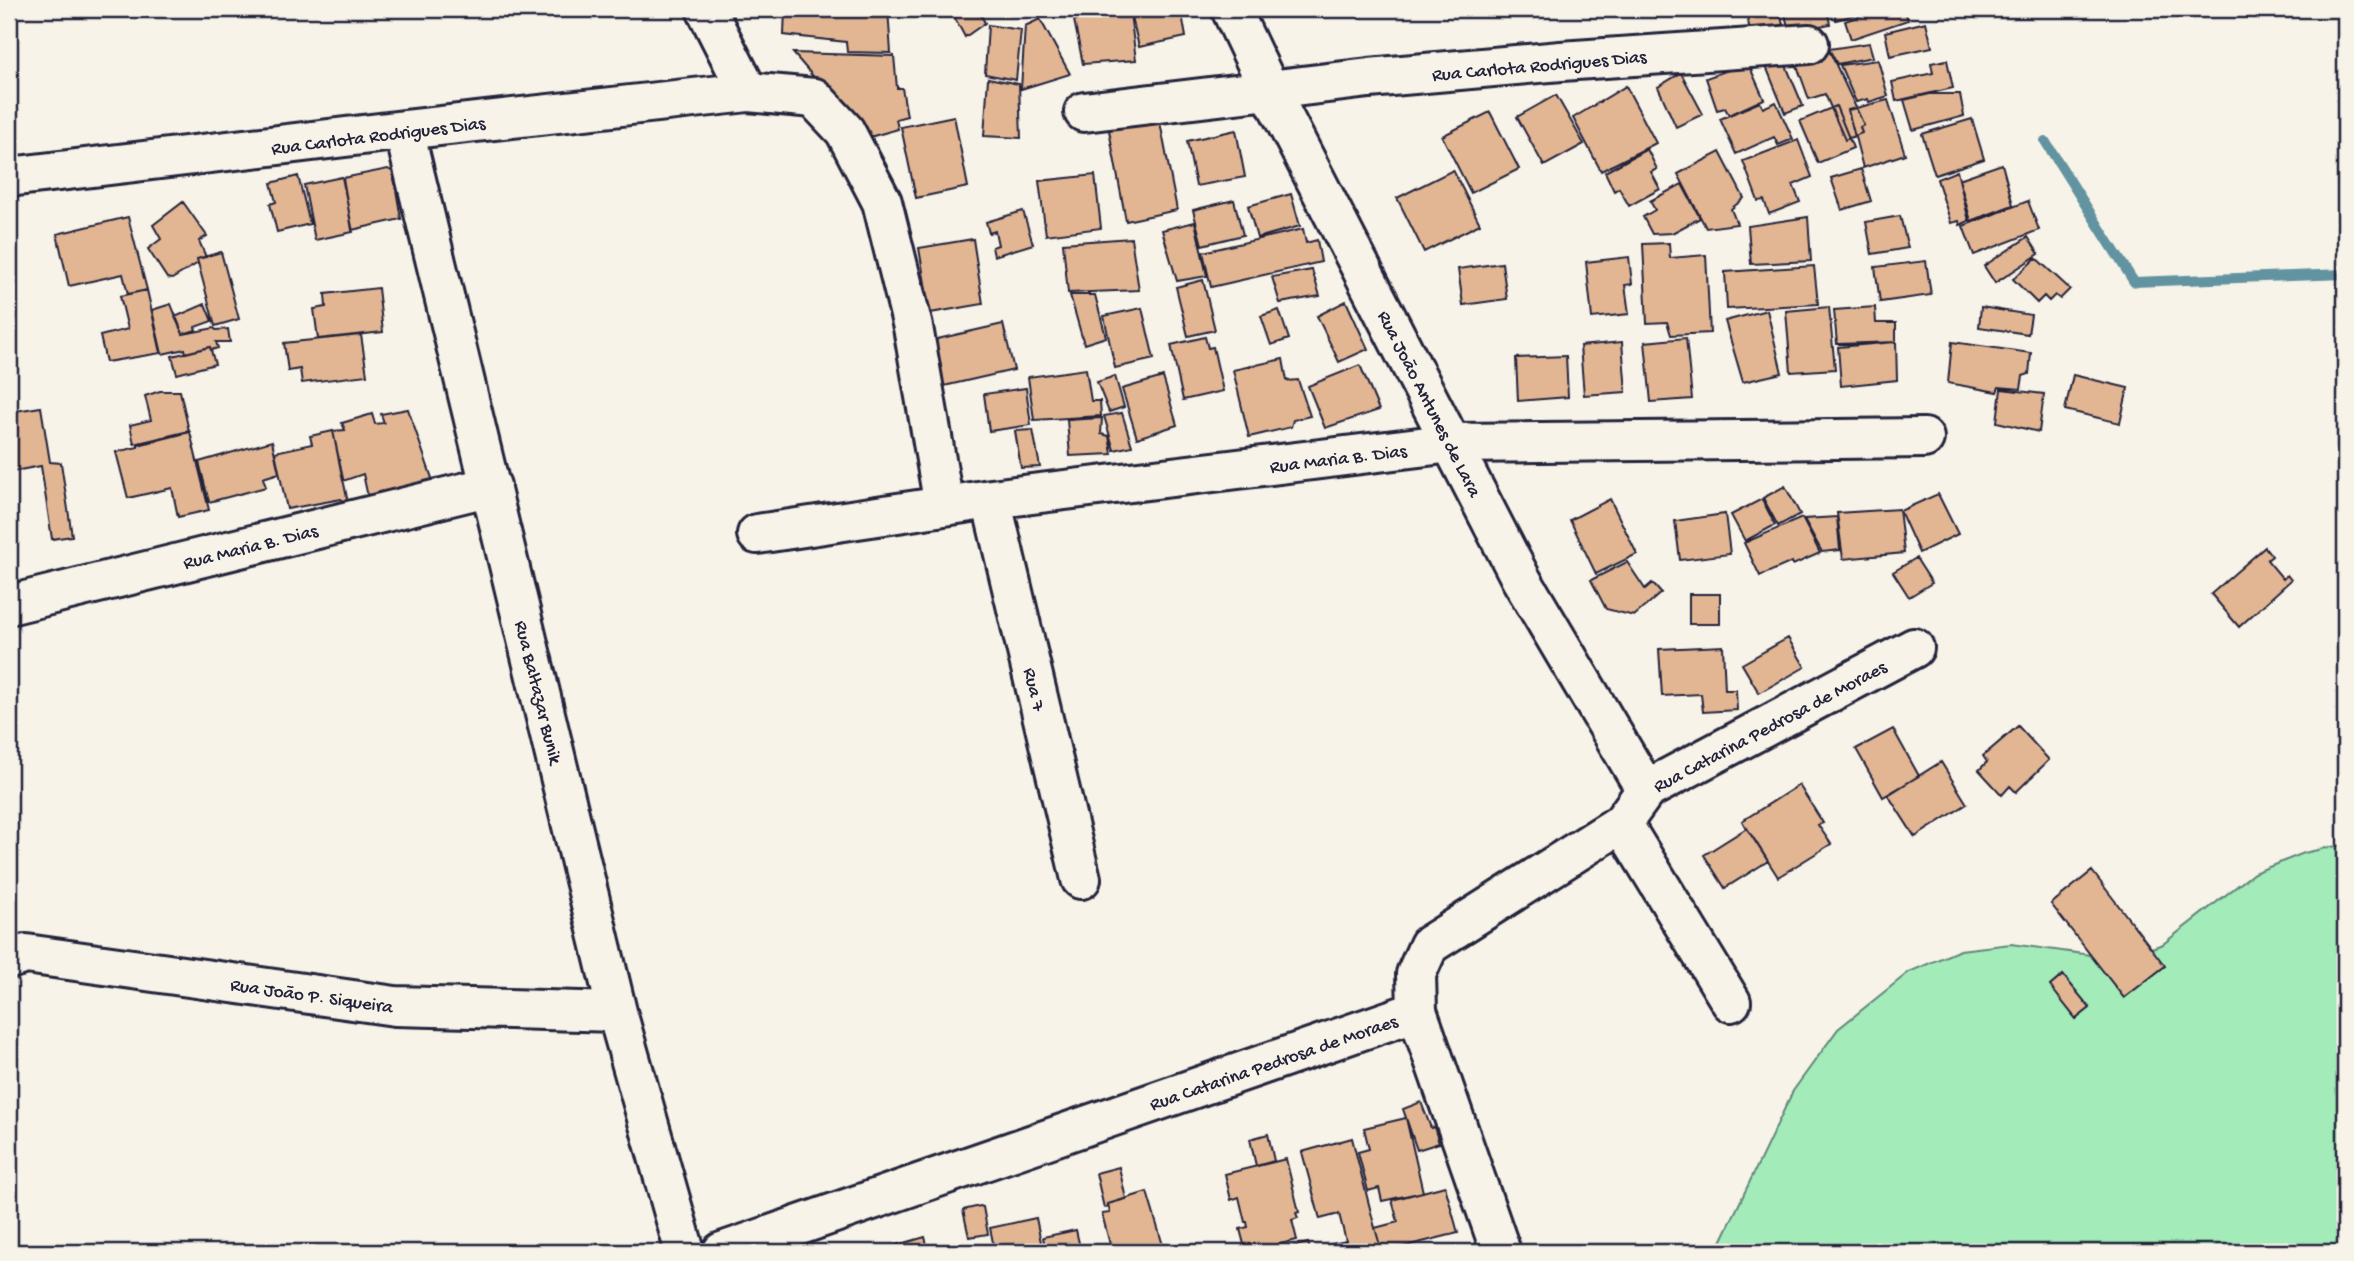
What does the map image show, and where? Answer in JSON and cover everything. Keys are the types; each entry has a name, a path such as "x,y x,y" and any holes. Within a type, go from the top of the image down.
{"street":[{"path":"706,9 748,92"},
{"name":"Rua João Antunes de Lara","path":"1231,9 1270,91 1521,579 1646,790"},
{"name":"Rua Carlota Rodrigues Dias","path":"1084,112 1369,78 1561,61 1809,44"},
{"name":"Rua Carlota Rodrigues Dias","path":"9,177 748,92 814,99 845,131 881,202 913,327 944,506"},
{"name":"Rua Baltazar Bunik","path":"404,130 617,1013 685,1252"},
{"name":"Rua Maria B. Dias","path":"757,534 991,499 1452,443 1924,438"},
{"name":"Rua Maria B. Dias","path":"9,605 491,486"},
{"name":"Rua 7","path":"991,499 1082,879"},
{"name":"Rua Catarina Pedrosa de Moraes","path":"722,1252 1417,1011 1416,974 1429,945 1622,823 1646,790 1914,648"},
{"path":"1622,823 1731,1002"},
{"name":"Rua João P. Siqueira","path":"9,959 26,954 395,1006 617,1013"},
{"path":"1417,1011 1501,1252"}],"green space":[{"path":"2345,844 2345,1252 1723,1252 1721,1242 1793,1091 1838,1029 1909,972 1960,950 2011,944 2120,959 2163,944 2254,873 2304,853"}],"building":[{"path":"785,9 888,9 891,53 847,52 846,42 784,35"},
{"path":"950,9 978,9 985,23 965,37"},
{"path":"1130,9 1181,9 1186,37 1139,47"},
{"path":"1746,9 1780,9 1783,26 1750,32"},
{"path":"1784,9 1827,9 1830,24 1789,32"},
{"path":"1833,9 1868,9 1869,11 1836,20"},
{"path":"1880,9 1904,9 1908,20 1851,39 1845,21"},
{"path":"1130,13 1136,60 1083,64 1074,20"},
{"path":"1040,19 1070,74 1021,89 1025,26"},
{"path":"1926,22 1932,47 1890,56 1885,32"},
{"path":"988,25 1021,30 1016,80 985,74"},
{"path":"1869,43 1873,57 1837,64 1829,49"},
{"path":"1830,52 1864,125 1860,127 1862,133 1845,140 1825,94 1809,99 1796,63"},
{"path":"793,53 894,56 897,88 902,88 907,116 896,119 898,129 866,138"},
{"path":"1782,56 1803,106 1785,113 1763,59"},
{"path":"1878,60 1888,96 1869,102 1868,99 1856,102 1840,65"},
{"path":"1947,60 1953,88 1896,101 1892,82 1933,73 1931,63"},
{"path":"1748,63 1764,99 1729,115 1725,108 1717,110 1706,78"},
{"path":"1681,73 1703,114 1676,127 1658,87"},
{"path":"988,78 1019,84 1021,138 984,136"},
{"path":"1626,86 1656,143 1601,171 1573,118"},
{"path":"1930,94 1960,94 1964,116 1913,130 1904,100"},
{"path":"1556,95 1584,144 1544,166 1517,117"},
{"path":"1888,100 1905,154 1863,168 1848,110"},
{"path":"1760,102 1763,108 1776,102 1793,139 1778,145 1774,137 1736,154 1720,119"},
{"path":"1836,106 1853,148 1818,163 1800,121"},
{"path":"1490,112 1519,169 1471,193 1442,136"},
{"path":"954,116 968,187 916,198 901,127"},
{"path":"1972,119 1984,159 1935,175 1922,134"},
{"path":"1160,122 1177,210 1126,221 1108,125"},
{"path":"1236,130 1245,177 1196,186 1187,141"},
{"path":"1798,140 1812,177 1793,185 1800,202 1769,214 1764,200 1758,201 1743,161"},
{"path":"1647,149 1657,169 1651,172 1660,189 1629,206 1619,188 1614,191 1605,172"},
{"path":"1720,152 1744,198 1731,209 1737,224 1706,228 1678,174"},
{"path":"2002,164 2013,205 1971,221 1959,179"},
{"path":"388,169 393,172 401,219 352,230 343,178"},
{"path":"1861,169 1871,201 1842,210 1831,178"},
{"path":"1453,170 1480,224 1424,252 1397,198"},
{"path":"1957,171 1969,221 1960,225 1959,221 1951,223 1937,179"},
{"path":"1095,175 1101,228 1046,235 1039,181"},
{"path":"298,176 310,224 277,232 270,204 276,202 271,183"},
{"path":"342,177 353,232 315,240 304,185"},
{"path":"1682,184 1700,218 1672,233 1652,234 1643,217 1655,210 1650,201"},
{"path":"1291,194 1300,226 1257,238 1248,206"},
{"path":"1234,200 1243,235 1202,245 1193,210"},
{"path":"2028,201 2039,230 1974,255 1963,226"},
{"path":"183,202 207,236 199,241 206,257 197,259 198,263 172,279 167,278 148,249 161,239 153,225"},
{"path":"1023,211 1033,244 994,256 992,247 998,245 995,231 989,233 986,222"},
{"path":"1900,216 1908,248 1872,254 1866,222"},
{"path":"128,217 147,290 128,294 123,274 69,286 57,234"},
{"path":"1808,217 1811,261 1751,264 1748,226"},
{"path":"1195,222 1207,276 1177,281 1162,230"},
{"path":"1303,229 1306,243 1317,240 1321,262 1211,287 1203,252"},
{"path":"2028,237 2039,254 1995,283 1984,266"},
{"path":"1131,238 1139,290 1068,293 1063,243"},
{"path":"973,239 983,304 930,313 919,248"},
{"path":"1669,243 1670,258 1706,255 1710,333 1671,335 1667,322 1647,323 1643,244"},
{"path":"221,252 239,319 215,326 197,259"},
{"path":"1629,257 1632,284 1625,285 1629,314 1592,318 1586,262"},
{"path":"2036,258 2070,289 2060,299 2055,295 2049,301 2044,296 2037,303 2013,279"},
{"path":"1926,261 1931,295 1880,302 1875,267"},
{"path":"1502,263 1507,299 1463,305 1458,269"},
{"path":"1814,266 1818,304 1727,309 1725,272"},
{"path":"1312,270 1320,296 1280,303 1272,277"},
{"path":"1203,280 1215,330 1188,336 1176,287"},
{"path":"378,288 383,332 318,339 314,309 326,307 325,294"},
{"path":"147,290 161,353 106,362 100,336 128,329 120,296"},
{"path":"1070,295 1095,295 1106,337 1084,344"},
{"path":"1346,301 1368,349 1339,362 1317,316"},
{"path":"171,304 183,334 214,328 228,329 230,342 216,342 218,348 211,350 210,347 186,353 185,349 162,354 152,310"},
{"path":"205,304 212,321 183,334 175,317"},
{"path":"1829,307 1835,369 1791,372 1786,311"},
{"path":"1875,307 1876,323 1896,323 1896,342 1837,344 1834,310"},
{"path":"1981,307 2031,315 2028,334 1979,327"},
{"path":"1142,308 1154,359 1115,368 1104,316"},
{"path":"1279,310 1289,339 1271,345 1261,316"},
{"path":"1767,310 1782,373 1743,382 1725,321"},
{"path":"1003,324 1014,370 944,386 933,340"},
{"path":"361,335 367,375 302,383 300,369 288,371 284,343"},
{"path":"1205,337 1208,348 1213,347 1223,391 1183,400 1171,345"},
{"path":"1686,338 1692,399 1651,402 1645,342"},
{"path":"1622,342 1626,392 1584,395 1580,346"},
{"path":"1896,342 1897,380 1841,386 1838,347"},
{"path":"1952,342 2031,353 2029,374 2023,376 2021,389 1999,387 1997,392 1948,383"},
{"path":"210,347 215,364 177,374 172,356"},
{"path":"1566,356 1568,397 1518,401 1516,358"},
{"path":"1283,359 1287,381 1298,380 1310,416 1293,420 1291,427 1249,437 1233,370"},
{"path":"1360,365 1379,410 1325,428 1308,386"},
{"path":"1086,369 1091,401 1100,401 1101,416 1034,420 1028,377"},
{"path":"2073,375 2128,388 2120,423 2065,410"},
{"path":"1115,376 1124,407 1109,412 1097,382"},
{"path":"1163,377 1177,425 1137,438 1122,389"},
{"path":"1026,388 1031,425 989,431 984,394"},
{"path":"2001,389 2044,394 2039,432 1997,422"},
{"path":"160,391 180,391 189,431 134,444 130,425 151,420 145,396"},
{"path":"41,407 50,462 61,463 72,536 52,539 41,466 9,472 9,412"},
{"path":"408,409 436,490 368,497 363,474 343,481 333,431 345,430 342,423 372,414 375,424 384,423 381,414"},
{"path":"1122,413 1132,446 1114,450 1104,416"},
{"path":"1102,418 1101,434 1109,436 1112,454 1070,456 1067,420"},
{"path":"1033,430 1040,467 1021,468 1015,431"},
{"path":"333,431 347,498 344,501 341,499 287,509 275,452 312,444 310,436"},
{"path":"190,432 209,510 178,517 172,488 128,498 116,452"},
{"path":"272,441 279,473 263,478 266,487 209,502 199,462"},
{"path":"1785,486 1800,514 1778,526 1763,498"},
{"path":"1938,494 1958,534 1919,553 1900,511"},
{"path":"1610,499 1637,554 1596,574 1570,520"},
{"path":"1762,499 1775,525 1745,541 1731,515"},
{"path":"1899,509 1904,553 1843,559 1837,513"},
{"path":"1725,514 1730,554 1680,560 1675,521"},
{"path":"1837,517 1840,550 1822,552 1804,519"},
{"path":"1802,518 1820,553 1760,576 1744,543"},
{"path":"2265,547 2272,556 2267,560 2283,579 2287,575 2291,580 2239,627 2211,594"},
{"path":"1916,558 1932,583 1909,597 1893,572"},
{"path":"1627,562 1645,589 1652,583 1661,593 1634,616 1606,609 1591,580"},
{"path":"1689,594 1720,594 1720,624 1689,624"},
{"path":"1788,638 1805,667 1759,693 1742,664"},
{"path":"1723,646 1725,690 1736,690 1737,710 1703,712 1701,694 1662,696 1659,649"},
{"path":"2018,726 2049,760 2016,792 2010,786 2002,795 1979,770 1987,762 1983,756"},
{"path":"1893,729 1919,776 1883,797 1856,749"},
{"path":"1941,762 1967,804 1915,837 1888,795"},
{"path":"1799,785 1823,823 1818,825 1831,844 1778,877 1742,821"},
{"path":"1747,828 1768,861 1725,888 1704,855"},
{"path":"2092,871 2165,966 2124,998 2051,904"},
{"path":"2063,975 2090,1008 2076,1019 2050,986"},
{"path":"1421,1102 1439,1143 1417,1150 1403,1109"},
{"path":"1406,1118 1423,1192 1382,1201 1379,1188 1368,1191 1358,1152 1369,1149 1364,1128"},
{"path":"1268,1134 1274,1161 1256,1166 1250,1139"},
{"path":"1352,1138 1382,1252 1330,1252 1328,1245 1346,1241 1339,1214 1320,1219 1302,1152"},
{"path":"1286,1159 1299,1212 1296,1213 1298,1218 1292,1220 1297,1240 1246,1252 1240,1229 1248,1227 1247,1222 1239,1197 1231,1200 1225,1174"},
{"path":"1119,1167 1126,1199 1108,1204 1104,1208 1096,1173"},
{"path":"1445,1186 1458,1233 1382,1252 1375,1228 1398,1222 1392,1200"},
{"path":"1147,1192 1165,1252 1112,1252 1102,1214 1110,1213 1108,1204"},
{"path":"983,1207 988,1234 969,1237 963,1210"},
{"path":"1036,1218 1043,1252 995,1252 990,1228"},
{"path":"1076,1230 1081,1252 1046,1252 1043,1237"},
{"path":"925,1237 929,1252 903,1252 901,1244"},
{"path":"1308,1243 1311,1252 1288,1252 1287,1248"},
{"path":"900,1244 902,1252 883,1252"},
{"path":"1410,1247 1411,1252 1390,1252"}],"waterway":[{"path":"2045,141 2134,282 2345,274"}]}
